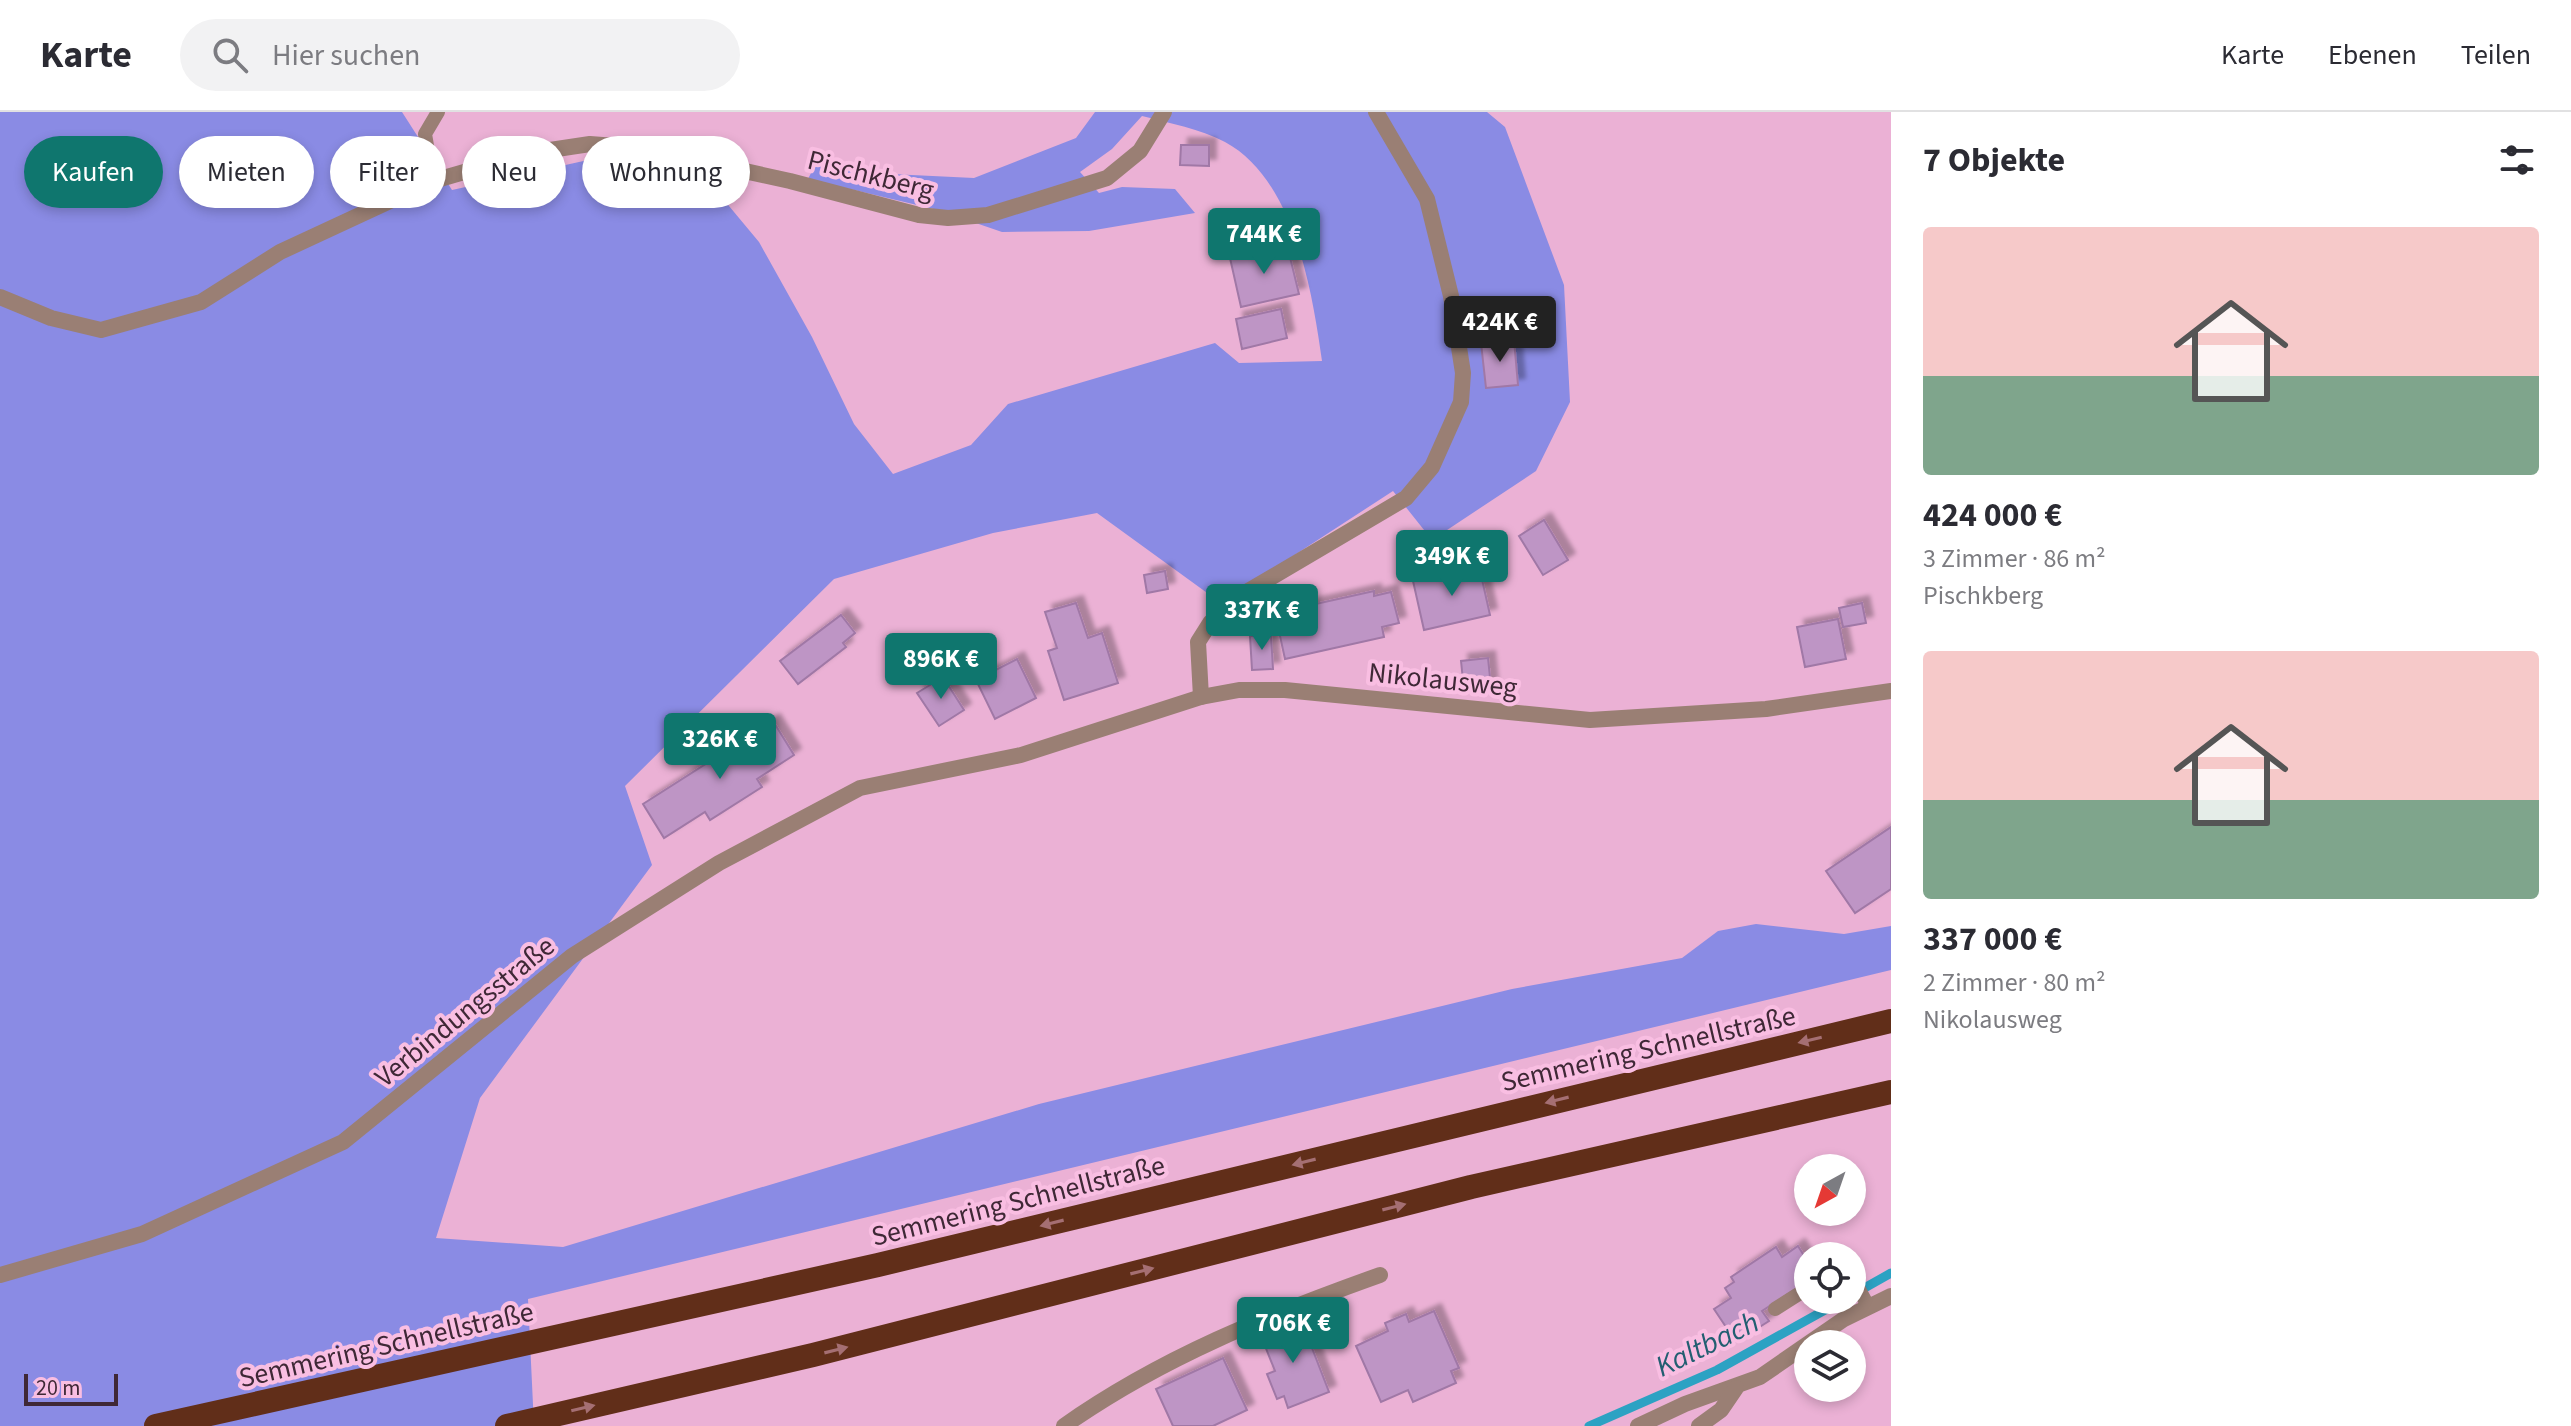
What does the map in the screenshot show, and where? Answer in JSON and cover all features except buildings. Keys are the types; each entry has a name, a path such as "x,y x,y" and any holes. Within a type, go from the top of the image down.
{"highway":[{"name":"Semmering Schnellstraße","path":"156,1426 878,1265 1891,1021"},
{"path":"507,1426 828,1352 1471,1187 1891,1092"}],"street":[{"name":"Pischkberg","path":"446,177 530,153 602,145 640,148 790,181 919,215 972,218 1107,178 1140,151 1164,112"},
{"path":"1201,697 1198,642 1210,623 1233,600 1406,498 1432,467 1461,402 1463,373 1454,309 1427,199 1376,112"},
{"name":"Pischkberg","path":"0,297 51,318 101,330 201,302 280,252 375,208"},
{"name":"Nikolausweg","path":"951,769 1021,755 1201,697 1239,690 1285,690 1590,720 1766,709 1891,691"},
{"name":"Verbindungsstraße","path":"0,1275 142,1234 343,1142 572,956 719,863 860,788 951,769"},
{"path":"1064,1426 1128,1383 1208,1342 1380,1275"},
{"path":"1866,1301 1891,1296"},
{"path":"1638,1426 1685,1404 1760,1377 1847,1314"},
{"path":"1699,1426 1721,1410 1736,1388"}],"lane":[{"path":"425,136 438,112"},
{"path":"1775,1309 1794,1297"}],"shaded area":[{"path":"0,112 402,112 417,136 330,136 330,208 446,208 446,181 452,190 462,188 462,208 566,208 566,165 582,161 582,208 731,208 759,242 812,337 854,424 893,474 971,445 1008,404 1215,343 1239,363 1322,361 1305,270 1283,209 1268,182 1249,159 1216,137 1142,116 1112,149 1080,172 1099,193 1122,187 1175,189 1195,213 1089,231 1002,232 938,210 808,179 817,161 891,174 974,178 1076,138 1095,112 1487,112 1505,127 1564,285 1570,402 1536,471 1432,540 1393,491 1221,603 1097,513 993,533 834,579 625,786 652,865 480,1098 436,1238 563,1247 1039,1104 1512,989 1682,958 1718,931 1756,924 1844,934 1891,926 1891,970 528,1299 534,1426 0,1426"}],"waterway":[{"name":"Kaltbach","path":"1866,1287 1891,1273"},
{"name":"Kaltbach","path":"1589,1426 1717,1370 1818,1314"}]}
